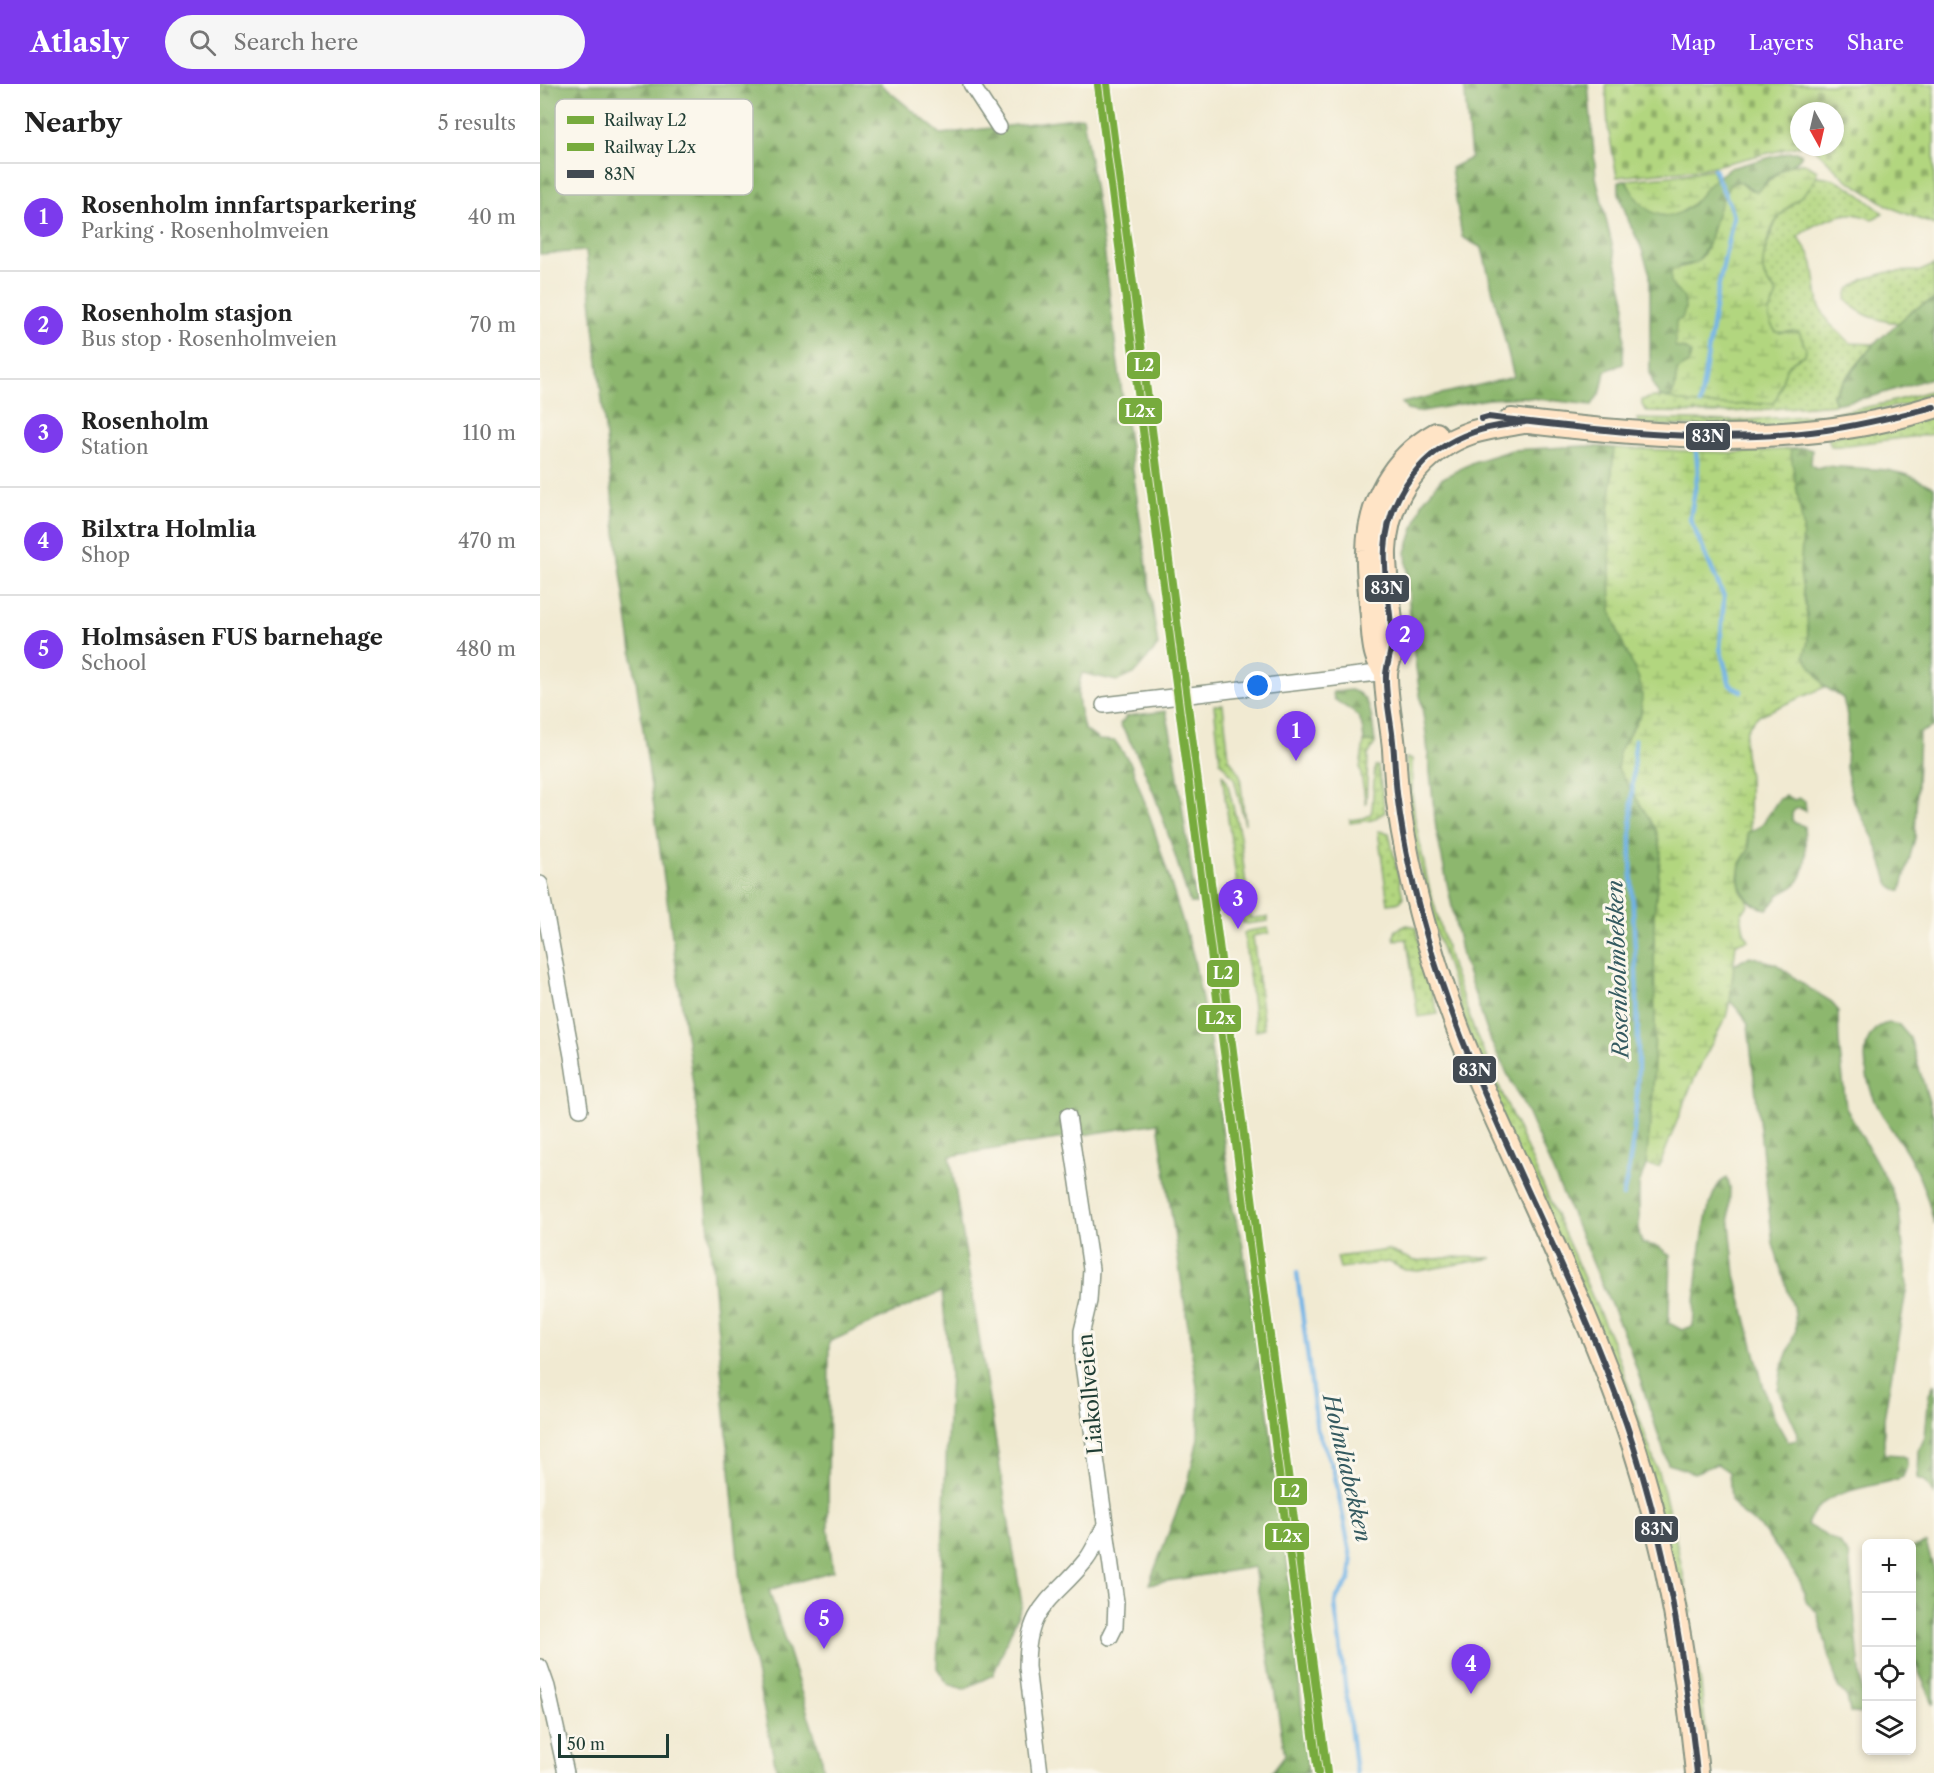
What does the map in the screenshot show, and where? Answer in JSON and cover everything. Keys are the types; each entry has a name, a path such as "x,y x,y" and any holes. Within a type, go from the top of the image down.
{"street":[{"path":"971,84 999,127"},
{"path":"1697,1773 1686,1668 1666,1561 1643,1474 1620,1404 1596,1342 1463,1044 1427,935 1398,800 1386,672 1392,649 1385,551 1390,519 1401,491 1424,461 1450,442 1477,431 1524,422 1673,435 1747,436 1850,426 1890,419 1934,407"},
{"path":"1104,705 1386,672"},
{"path":"540,884 543,923 572,1056 580,1109"},
{"name":"Liakollveien","path":"1068,1116 1091,1269 1089,1301 1082,1330 1082,1357 1116,1602 1115,1627 1110,1637"},
{"path":"1040,1773 1027,1654 1032,1627 1037,1614 1049,1598 1085,1560 1104,1527"},
{"path":"540,1667 547,1687 566,1773"}],"green space":[{"path":"540,84 880,84 941,134 1083,117 1104,248 1117,358 1158,646 1134,674 1117,681 1082,673 1078,695 1079,707 1084,729 1099,740 1115,741 1131,764 1193,955 1210,1040 1233,1210 1241,1234 1268,1413 1288,1568 1308,1773 1271,1773 1285,1755 1254,1567 1149,1584 1189,1479 1198,1438 1199,1401 1158,1123 950,1156 1022,1605 993,1675 964,1689 948,1684 937,1668 950,1372 942,1291 829,1342 828,1527 833,1571 769,1590 822,1759 824,1773 777,1773 742,1605 701,1141 619,559 586,251 540,254"},
{"path":"1464,84 1588,84 1596,177 1625,300 1623,364 1605,371 1601,391 1592,405 1523,397 1488,399 1418,412 1407,410 1402,403 1514,377 1482,248 1462,237 1451,168 1471,158"},
{"path":"1606,84 1934,84 1934,225 1892,208 1846,179 1822,156 1844,156 1844,102 1790,102 1790,148 1701,169 1617,177 1608,127"},
{"path":"1790,152 1790,156 1801,156 1770,178 1756,192 1740,182 1730,184 1712,229 1711,239 1697,263 1678,266 1674,289 1684,297 1685,309 1676,347 1686,349 1691,353 1689,362 1677,371 1675,389 1670,398 1661,397 1654,387 1650,373 1650,274 1619,194 1619,181 1626,180 1629,187 1682,212 1693,204 1708,185 1730,168"},
{"path":"1804,163 1817,171 1816,177 1808,190 1775,222 1766,245 1763,269 1766,281 1777,294 1769,313 1769,321 1776,332 1799,332 1806,349 1805,355 1789,365 1773,403 1706,405 1670,398 1675,389 1677,371 1689,362 1691,353 1675,345 1676,321 1682,319 1685,309 1684,297 1671,282 1672,270 1695,263 1700,259 1710,239 1719,208 1730,184 1740,182 1756,192 1783,169"},
{"path":"1712,169 1715,179 1692,204 1682,212 1672,215 1653,213 1645,207 1626,180 1671,176"},
{"path":"1817,176 1827,177 1844,184 1883,213 1873,219 1853,214 1837,216 1815,225 1798,237 1809,253 1813,264 1819,305 1828,322 1850,343 1874,344 1832,395 1835,404 1718,413 1647,412 1642,405 1642,400 1657,397 1702,404 1773,403 1789,364 1805,355 1792,331 1775,332 1771,324 1769,313 1774,301 1775,290 1765,277 1763,257 1778,219"},
{"path":"1934,265 1934,299 1914,310 1899,323 1870,316 1851,305 1846,299 1848,290 1864,279 1889,272 1920,271"},
{"path":"1934,299 1934,377 1874,396 1835,404 1832,396 1874,344 1913,310"},
{"path":"1934,390 1934,398 1922,402 1826,419 1825,415 1887,403"},
{"path":"1934,414 1934,434 1839,446 1831,446 1828,438"},
{"path":"1817,415 1819,423 1779,427 1639,425 1637,419 1736,421"},
{"path":"1585,446 1614,448 1609,514 1611,610 1620,637 1639,679 1642,694 1641,714 1619,752 1642,806 1656,829 1661,851 1654,917 1653,1095 1646,1165 1639,1185 1639,1233 1642,1243 1659,1247 1670,1256 1669,1323 1682,1330 1693,1326 1700,1252 1708,1212 1719,1184 1727,1178 1730,1187 1729,1214 1735,1275 1765,1393 1775,1419 1788,1442 1797,1440 1798,1433 1778,1390 1782,1367 1796,1330 1795,1313 1773,1244 1748,1025 1743,1015 1730,1001 1734,965 1750,956 1776,964 1832,1002 1838,1012 1846,1108 1890,1186 1899,1210 1907,1286 1884,1418 1884,1454 1900,1455 1906,1458 1907,1467 1903,1477 1835,1496 1823,1503 1807,1525 1839,1543 1849,1556 1862,1692 1862,1711 1859,1714 1850,1712 1847,1697 1838,1687 1817,1612 1807,1603 1800,1581 1762,1529 1739,1511 1731,1500 1729,1472 1717,1464 1694,1473 1668,1464 1629,1346 1527,1112 1490,1040 1462,956 1436,829 1426,734 1411,634 1406,552 1423,501 1441,479 1473,462 1512,450"},
{"path":"1614,448 1735,453 1790,449 1803,528 1800,573 1807,616 1808,641 1804,656 1825,687 1758,716 1746,733 1744,746 1749,778 1751,830 1747,833 1749,849 1740,863 1738,877 1741,892 1748,900 1748,905 1741,915 1744,932 1749,940 1736,943 1730,1001 1726,1017 1688,1093 1659,1167 1646,1165 1653,1096 1654,917 1661,851 1656,829 1618,769 1619,752 1641,714 1642,694 1639,679 1620,637 1611,610 1609,514"},
{"path":"1790,449 1812,450 1811,464 1816,468 1824,466 1887,470 1908,475 1934,487 1934,726 1919,733 1915,838 1901,890 1895,890 1889,884 1875,841 1852,798 1846,767 1848,720 1843,698 1825,687 1804,656 1808,641 1807,616 1800,573 1803,528"},
{"path":"1351,690 1364,698 1367,704 1372,718 1375,742 1364,742 1362,724 1359,719 1334,699 1333,692"},
{"path":"1214,705 1223,705 1229,758 1240,775 1245,824 1234,778 1220,761"},
{"path":"1166,711 1174,750 1196,903 1190,903 1152,788 1120,724 1127,716"},
{"path":"1364,742 1375,742 1368,755 1366,805 1360,768"},
{"path":"1406,758 1412,759 1415,820 1428,883 1452,968 1475,1032 1615,1348 1660,1478 1674,1530 1691,1612 1684,1613 1679,1584 1470,1036 1431,916 1410,821"},
{"path":"1375,766 1378,766 1385,812 1372,820 1350,823 1350,820 1370,815"},
{"path":"1222,774 1227,781 1240,836 1250,918 1268,917 1268,921 1246,924 1242,922"},
{"path":"1785,796 1805,801 1806,811 1799,808 1794,810 1792,820 1804,826 1805,865 1795,885 1779,895 1767,909 1753,904 1744,893 1739,880 1740,865 1749,848 1747,833 1761,826 1779,799"},
{"path":"1378,831 1389,833 1403,897 1397,903 1388,904"},
{"path":"1407,925 1416,927 1423,963 1438,1014 1418,1017 1407,939 1395,940 1394,936 1396,930"},
{"path":"1268,928 1269,933 1253,936 1264,1028 1256,1031 1244,934 1248,931"},
{"path":"1889,1023 1899,1025 1910,1038 1934,1118 1934,1224 1916,1170 1879,1110 1868,1081 1865,1057 1867,1045 1871,1035 1878,1027"},
{"path":"1388,1250 1415,1261 1456,1257 1493,1258 1418,1271 1405,1270 1389,1262 1340,1268 1337,1257"},
{"path":"1934,1384 1934,1494 1925,1481 1918,1478 1919,1450 1925,1437 1929,1395"},
{"path":"1926,1543 1934,1570 1934,1705 1916,1666 1916,1546"},
{"path":"1697,1658 1706,1734 1700,1724 1692,1659"}],"waterway":[{"name":"Rosenholmbekken","path":"1700,404 1717,294 1733,218 1714,169"},
{"name":"Rosenholmbekken","path":"1696,452 1698,471 1690,519 1724,597 1720,648 1730,685 1741,691"},
{"name":"Rosenholmbekken","path":"1623,1196 1631,1155 1638,1071 1631,844 1635,740"},
{"name":"Holmliabekken","path":"1297,1273 1317,1429 1334,1471 1352,1563 1350,1579 1337,1597 1335,1604 1356,1773"}],"rail line":[{"name":"L2","path":"1107,84 1327,1773"},
{"name":"L2x","path":"1098,85 1318,1773"}],"transit line":[{"name":"83N","path":"1481,419 1488,417 1657,434 1742,437 1784,435 1840,428 1934,407"},
{"name":"83N","path":"1525,422 1480,430 1455,440 1439,450 1411,477 1393,511 1385,549 1392,639 1386,683 1397,794 1414,889 1448,1002 1497,1123 1578,1301 1626,1423 1640,1466 1671,1596 1686,1684 1697,1773"}],"place":[{"name":"Rosenholm stasjon","path":"1405,665"},
{"name":"Rosenholm innfartsparkering","path":"1296,761"},
{"name":"Rosenholm","path":"1238,929"},
{"name":"Holmsåsen FUS barnehage","path":"824,1649"},
{"name":"Bilxtra Holmlia","path":"1471,1694"}]}
